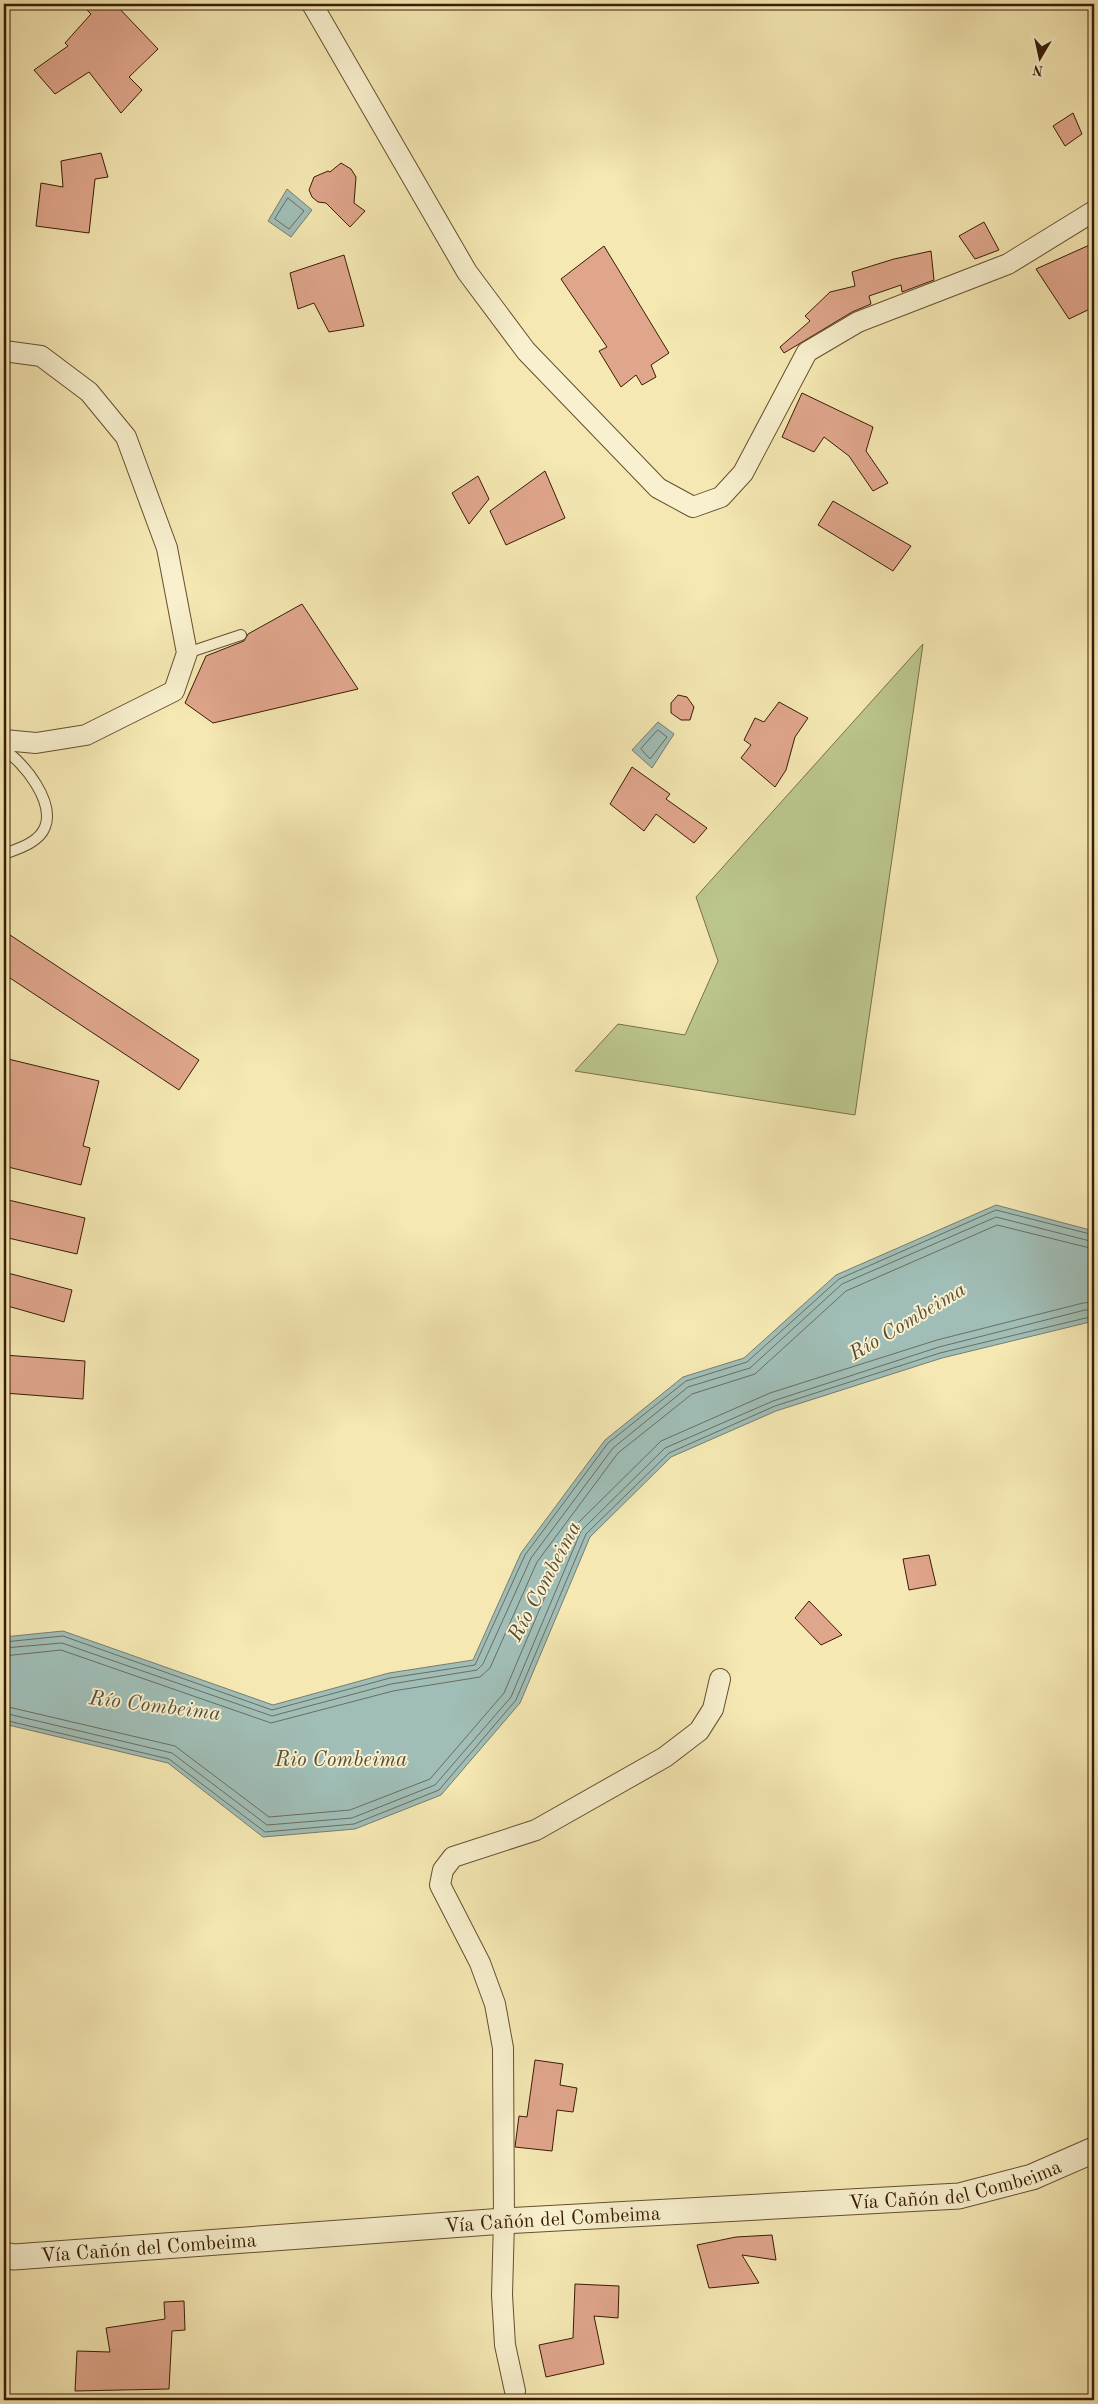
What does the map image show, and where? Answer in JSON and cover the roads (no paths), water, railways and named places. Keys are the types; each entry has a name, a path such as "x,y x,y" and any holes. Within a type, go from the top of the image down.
{"street":[{"path":"312,4 467,272 520,343 658,488 693,507 721,496 743,473 807,352 858,322 1008,264 1094,211"},
{"path":"4,351 41,356 89,392 126,437 167,548 187,652 174,691 86,734 36,743 4,740"},
{"path":"515,2391 505,2346 502,2295 504,2221 503,2048 495,2004 480,1962 440,1885 443,1870 453,1857 536,1830 665,1756 699,1731 714,1710 720,1679"},
{"name":"Vía Cañón del Combeima","path":"4,2255 14,2257 504,2221 959,2196 1032,2177 1094,2150"}],"lane":[{"path":"187,652 241,635"},
{"path":"4,750 13,756 32,778 46,805 45,828 33,842 4,854"}],"water":[{"path":"287,189 312,210 291,237 268,221"},
{"path":"658,722 674,734 652,768 632,750"},
{"name":"Rio Combeima","path":"996,1205 1094,1231 1094,1321 942,1358 776,1411 671,1457 590,1537 520,1703 441,1795 355,1829 263,1837 168,1763 4,1724 4,1637 63,1631 273,1705 389,1673 473,1660 521,1553 605,1440 683,1377 744,1358 836,1275"}],"water label":[{"name":"Río Combeima","path":"907,1321"},
{"name":"Río Combeima","path":"544,1581"},
{"name":"Río Combeima","path":"155,1705"}]}
